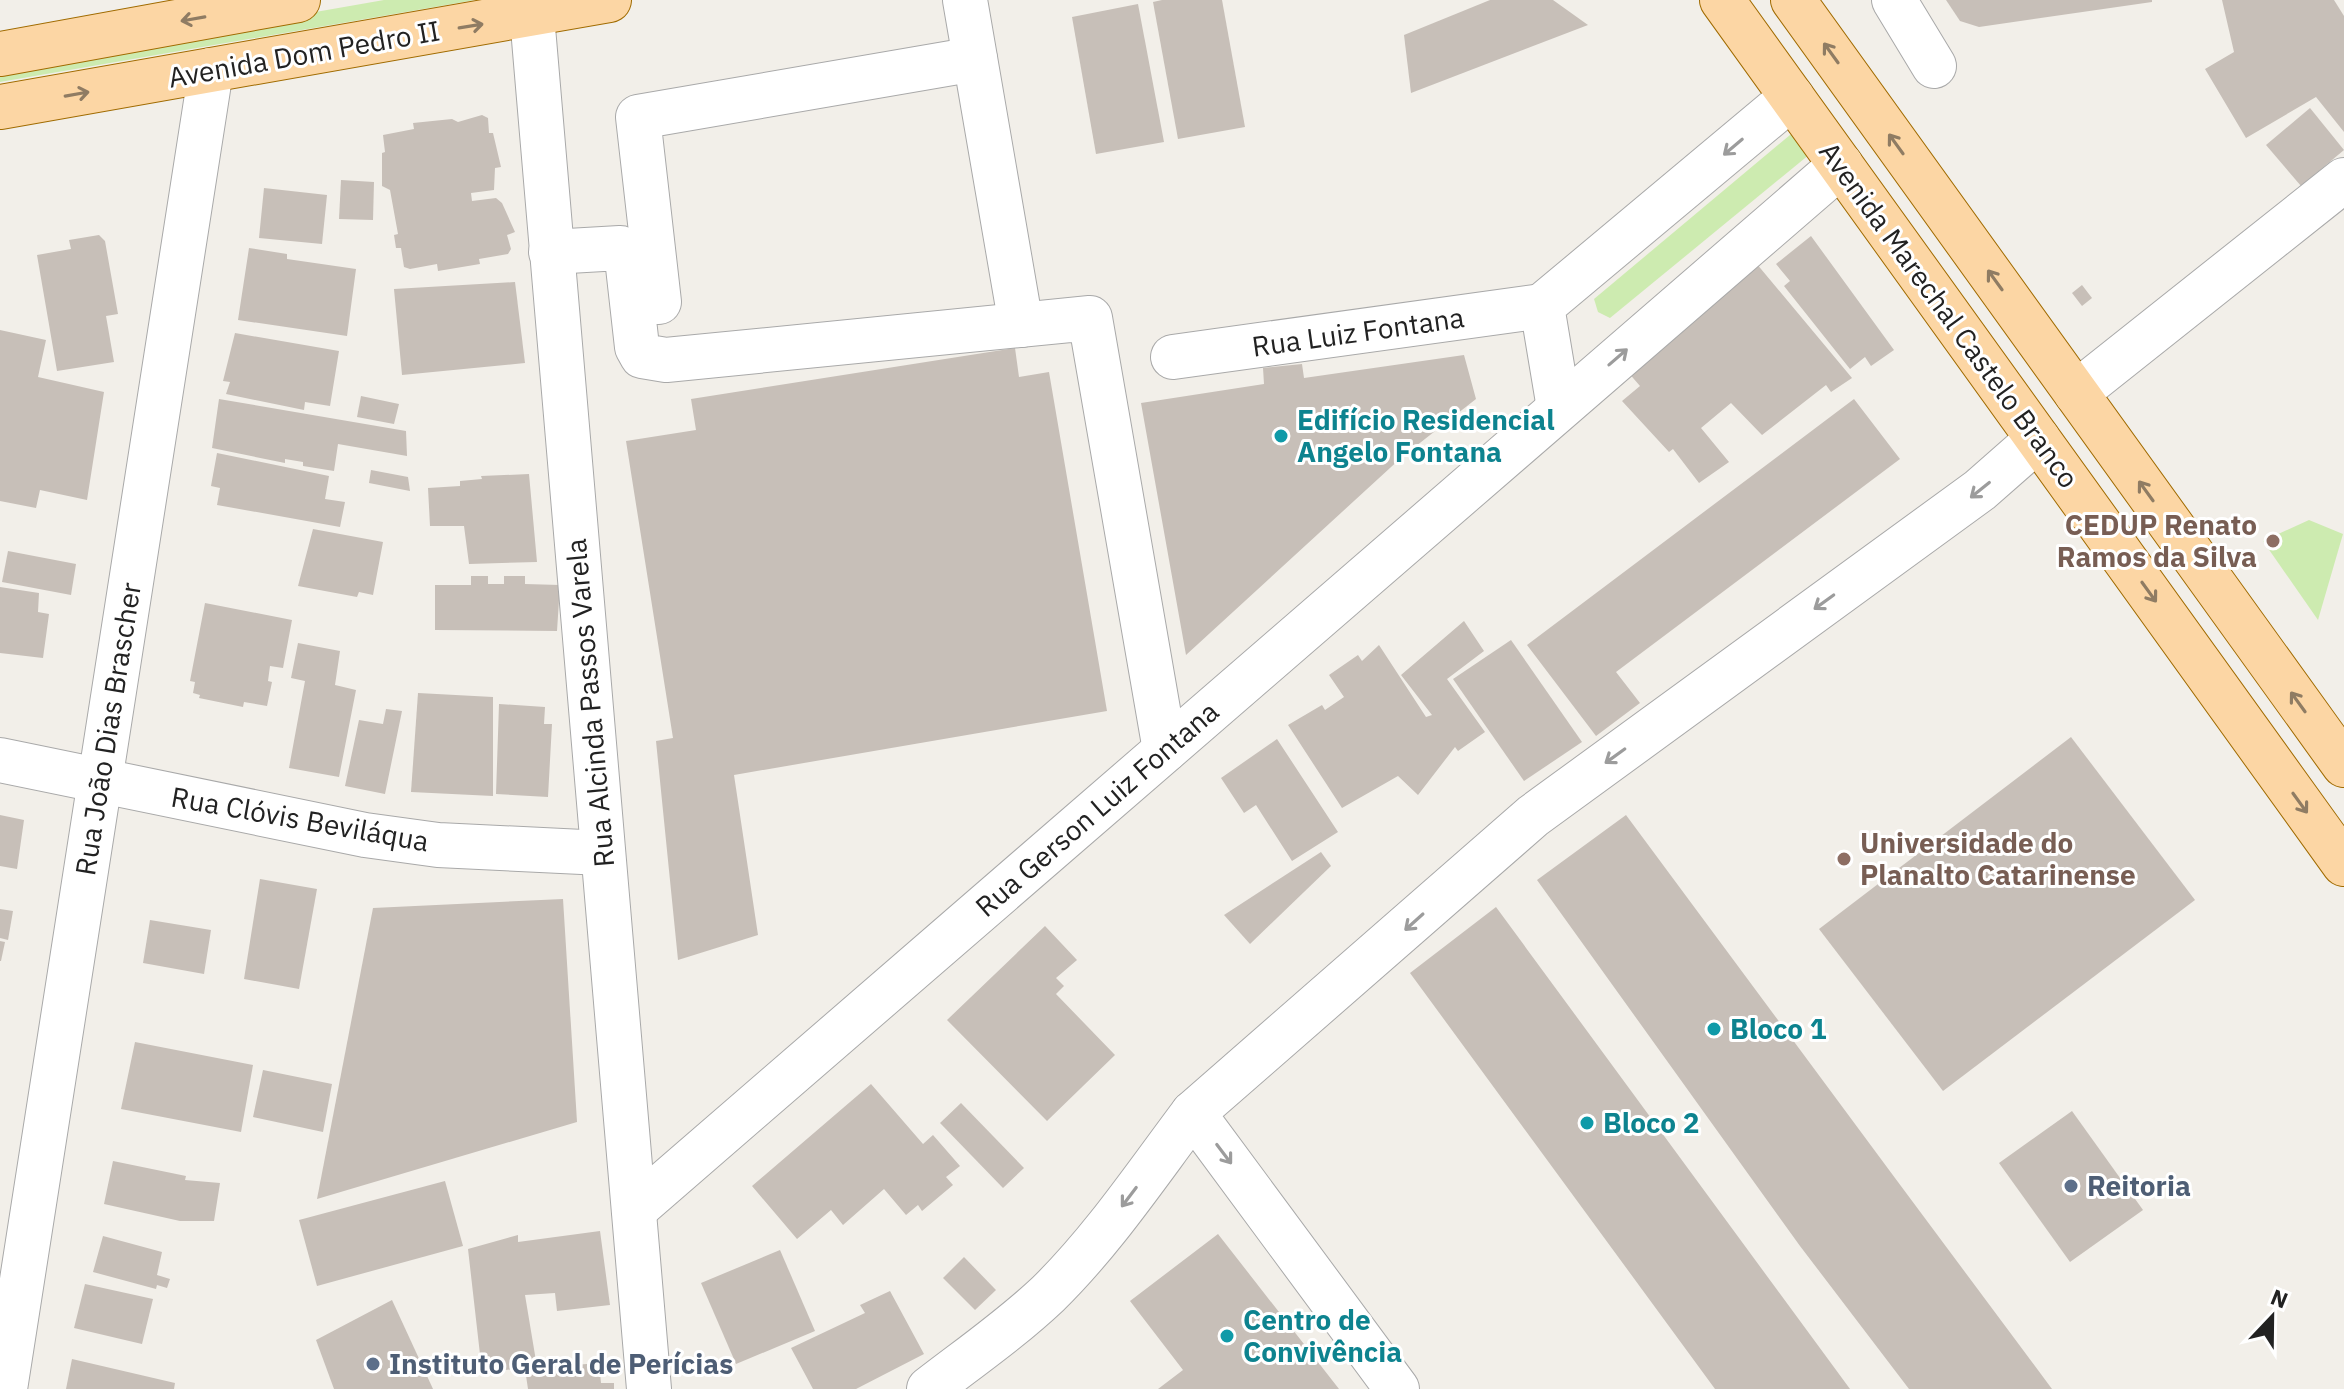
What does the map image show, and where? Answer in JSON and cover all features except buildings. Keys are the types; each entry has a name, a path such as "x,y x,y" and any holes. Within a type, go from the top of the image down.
{"main road":[{"name":"Avenida Dom Pedro II","path":"0,54 240,5 298,0"},
{"name":"Avenida Dom Pedro II","path":"0,107 532,16 609,0"},
{"name":"Avenida Marechal Castelo Branco","path":"1722,0 2344,864"},
{"name":"Avenida Marechal Castelo Branco","path":"1793,0 2344,765"},
{"path":"1792,97 1869,106 1841,165"}],"street":[{"path":"965,0 1021,325"},
{"path":"1894,0 1934,66"},
{"name":"Rua Alcinda Passos Varela","path":"532,16 649,1389"},
{"path":"666,360 638,117 975,59"},
{"name":"Rua João Dias Brascher","path":"5,1389 211,70"},
{"path":"1559,408 1542,306 1792,97"},
{"name":"Rua Gerson Luiz Fontana","path":"634,1210 1841,165"},
{"path":"2076,393 2344,180"},
{"path":"551,252 620,248 627,258 637,347 642,356 666,360 1090,318 1165,750"},
{"name":"Rua Luiz Fontana","path":"1173,357 1542,306"},
{"path":"929,1389 1013,1326 1050,1292 1098,1240 1193,1113 1533,816 1980,490 2038,439"},
{"name":"Rua Clóvis Beviláqua","path":"0,760 365,835 438,845 603,853"},
{"path":"1193,1113 1397,1389"}],"green space":[{"path":"384,0 475,0 0,82 0,67"},
{"path":"1802,134 1810,154 1610,318 1598,312 1594,299 1790,135"},
{"path":"2309,520 2343,534 2318,620 2263,541"}],"place":[{"name":"Edifício Residencial Angelo Fontana","path":"1281,436"},
{"name":"CEDUP Renato Ramos da Silva","path":"2273,541"},
{"name":"Universidade do Planalto Catarinense","path":"1844,859"},
{"name":"Bloco 1","path":"1714,1029"},
{"name":"Bloco 2","path":"1587,1123"},
{"name":"Reitoria","path":"2071,1186"},
{"name":"Centro de Convivência","path":"1227,1336"},
{"name":"Instituto Geral de Perícias","path":"373,1364"}]}
